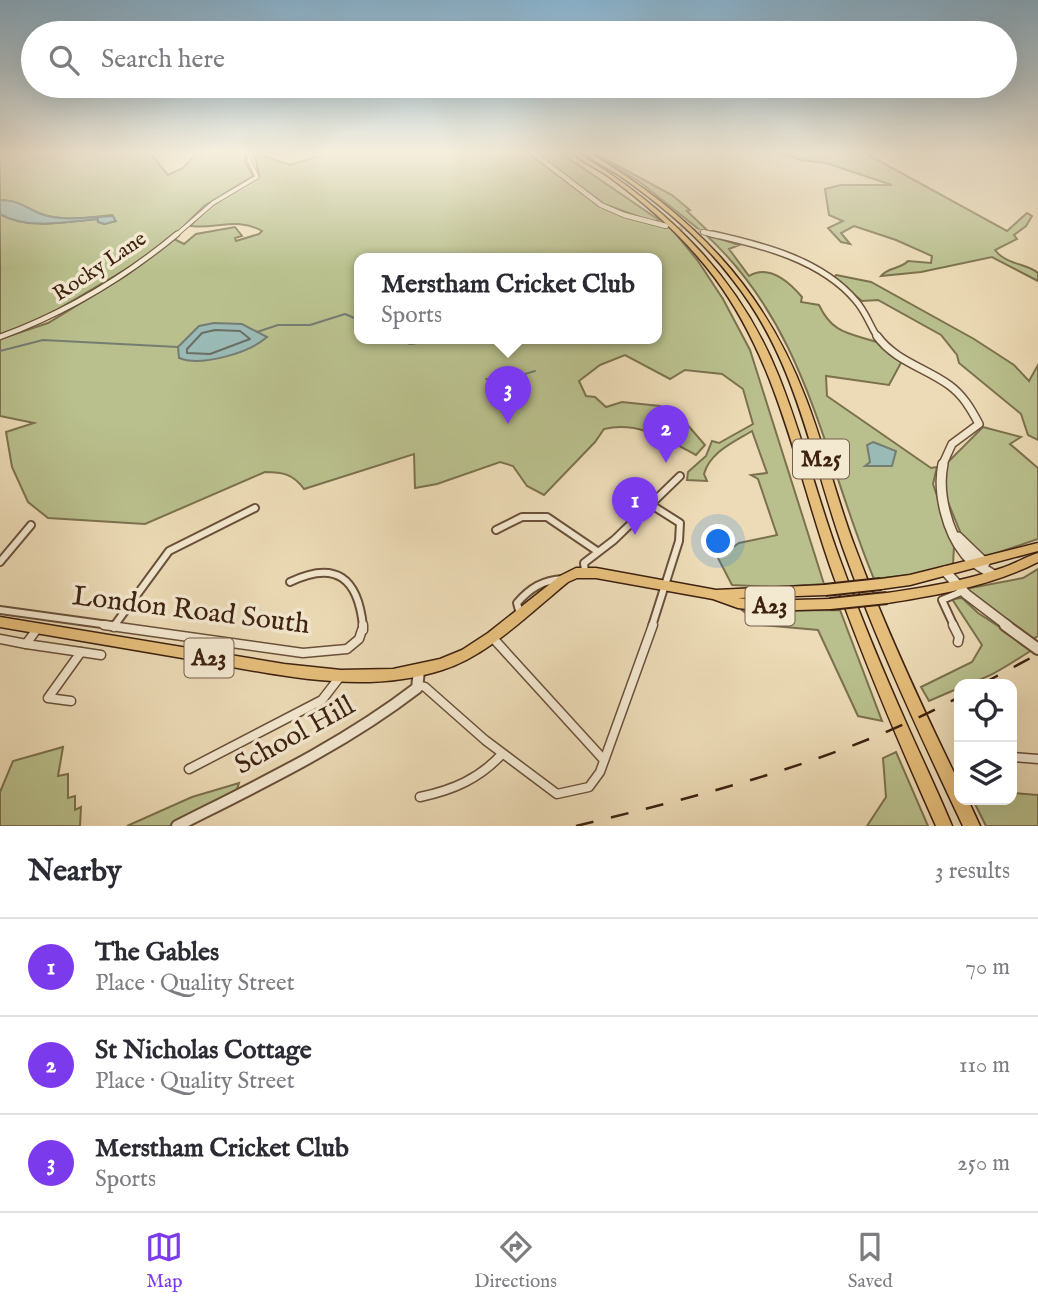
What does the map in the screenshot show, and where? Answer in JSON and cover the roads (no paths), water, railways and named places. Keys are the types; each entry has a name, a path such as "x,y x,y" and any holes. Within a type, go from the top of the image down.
{"highway":[{"name":"M25","path":"632,192 687,238 715,270 749,323 779,390 856,618 944,826"},
{"name":"M25","path":"646,192 704,240 738,279 770,327 802,398 839,518 876,615 972,826"}],"main road":[{"name":"A23","path":"419,671 453,661 492,637 564,579 585,572 712,594 825,590 881,584 951,570 1038,547"},
{"name":"A23","path":"712,594 738,603 763,606 830,604 887,598 958,588 1021,566 1038,557"},
{"name":"London Road South","path":"0,622 271,668 341,676 393,675 419,671"}],"street":[{"name":"Rocky Lane","path":"0,337 47,320 90,296 171,239 206,207 234,192"},
{"path":"583,192 601,205 633,218 666,226"},
{"path":"704,233 777,253 830,279 859,303 885,346 942,379 964,398 979,424 949,447 940,469 943,499 962,550 979,562"},
{"path":"585,572 584,563 614,540 680,476"},
{"path":"419,671 418,685 425,687 502,754 557,794 585,789 593,783 604,760 666,588 679,541 680,523 650,504"},
{"path":"114,627 169,551 255,508"},
{"path":"496,530 522,517 547,517 597,551"},
{"path":"0,562 31,525"},
{"path":"957,537 992,574"},
{"path":"962,550 951,570 958,588 980,610 1038,649"},
{"name":"London Road South","path":"0,610 303,653 351,650 359,642 363,630 363,613 352,584 328,570 308,571 290,582"},
{"path":"958,588 942,600 959,636 958,642"},
{"path":"56,632 65,620"},
{"path":"26,643 37,629"},
{"path":"492,637 604,760"},
{"path":"0,639 101,655"},
{"path":"71,701 48,698 81,652"},
{"path":"189,769 322,701 341,676"},
{"name":"School Hill","path":"177,826 320,753 386,712 418,685"},
{"path":"419,797 474,779 486,772 502,754"},
{"path":"1017,757 1038,759"}],"water":[{"path":"0,200 18,203 41,214 58,218 113,216 115,221 105,224 98,222 98,219 48,224 23,222 0,214"},
{"path":"214,323 242,324 267,337 249,348 212,360 179,358 178,347 199,326"},
{"path":"873,442 896,451 892,466 865,466 870,462 867,445"}],"waterway":[{"path":"257,332 278,325 310,325 345,314 354,318"},
{"path":"0,351 43,340 178,347"},
{"path":"486,379 515,377 535,371"}],"tunnel":[{"path":"666,226 703,232"}],"railway":[{"path":"991,679 1038,654"},
{"path":"576,826 772,774 868,739 954,699"}],"place":[{"name":"Merstham Cricket Club","path":"508,424"},
{"name":"St Nicholas Cottage","path":"666,463"},
{"name":"The Gables","path":"635,535"}]}
